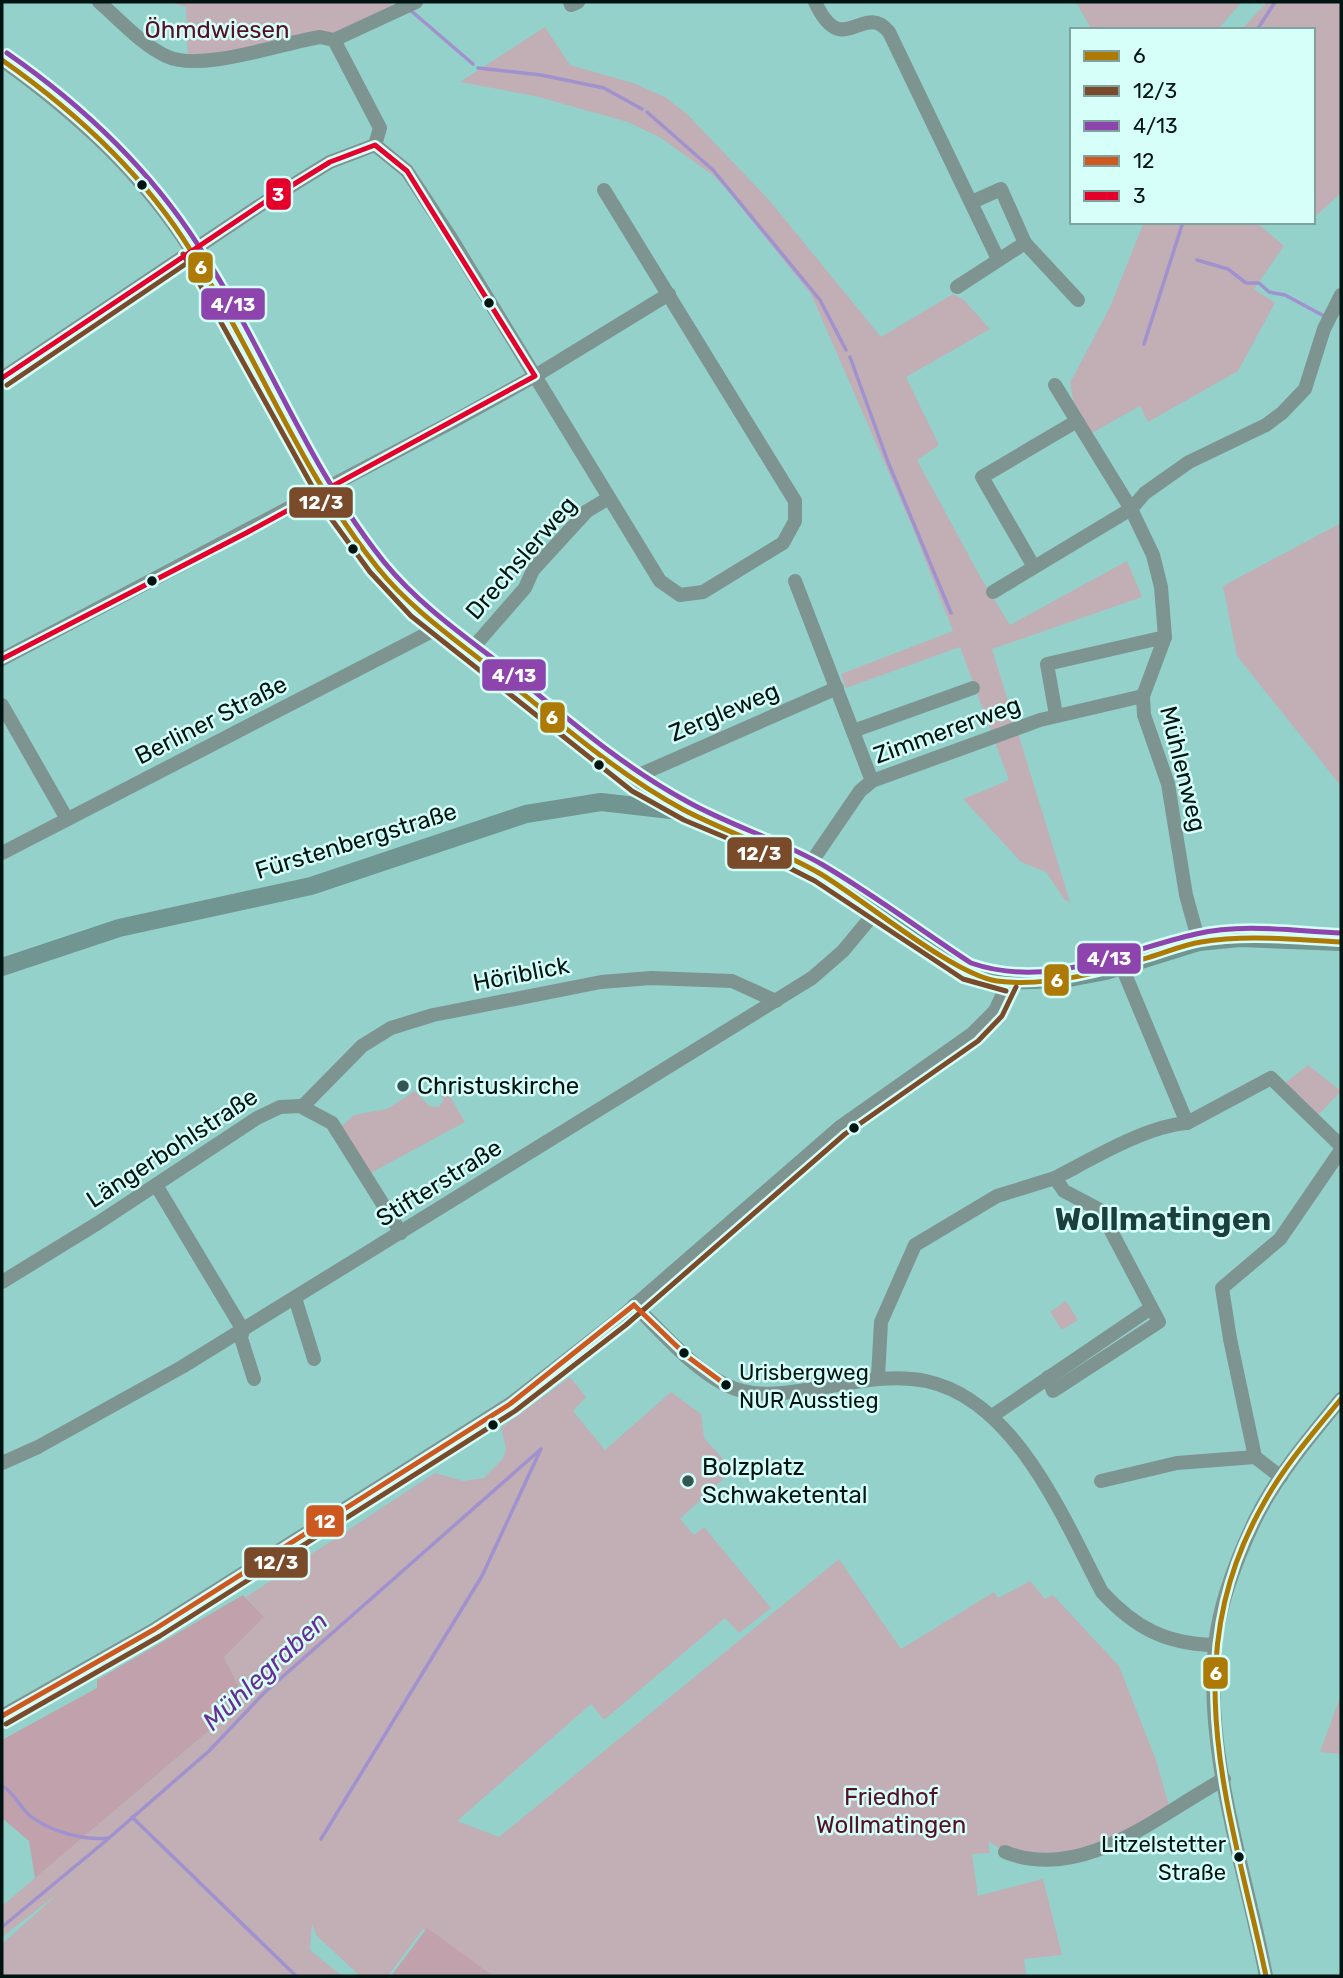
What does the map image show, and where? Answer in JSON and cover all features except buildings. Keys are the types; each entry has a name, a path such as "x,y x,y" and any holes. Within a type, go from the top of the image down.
{"main road":[{"name":"Fürstenbergstraße","path":"2,967 119,928 310,886 526,814 601,802 688,812 750,838 808,867 967,971 1008,983"},
{"path":"1008,983 1064,979 1122,967 1199,942 1240,938 1341,942"}],"street":[{"path":"99,2 145,42 177,60 221,57 320,37 334,40 415,2"},
{"path":"570,2 571,5 578,2"},
{"path":"815,2 824,20 833,27 844,30 866,21 884,25 998,259"},
{"path":"334,40 343,51 380,128 375,145"},
{"path":"2,60 48,93 123,161 191,250 325,491 377,567 440,628 630,779 688,812"},
{"path":"2,378 191,250 331,162 375,145"},
{"path":"375,145 407,171 660,581 680,595 703,592 779,545 796,521 796,500 604,190"},
{"path":"972,202 1001,189 1025,243 1078,300"},
{"path":"957,287 1025,243"},
{"path":"2,659 325,491 535,376 669,294"},
{"path":"993,592 1130,509 1144,493 1189,462 1266,425 1282,413 1305,389 1324,329 1341,295"},
{"name":"Mühlenweg","path":"1055,385 1130,509 1156,568 1165,616 1165,637 1143,696 1144,715 1168,784 1186,895 1199,942"},
{"path":"1034,567 982,477 1077,421"},
{"name":"Drechslerweg","path":"470,651 525,588 533,570 587,511 609,498"},
{"path":"795,581 872,781"},
{"name":"Berliner Straße","path":"2,853 440,628"},
{"path":"1056,715 1046,664 1165,637"},
{"name":"Zergleweg","path":"630,779 837,688"},
{"path":"853,731 973,688"},
{"name":"Zimmererweg","path":"808,867 860,790 872,781 1056,715 1143,696"},
{"path":"2,705 67,819"},
{"name":"Stifterstraße","path":"2,1463 50,1441 243,1330 811,978 843,951 877,910"},
{"path":"1122,967 1187,1123"},
{"name":"Höriblick","path":"303,1106 362,1046 391,1028 433,1015 601,982 651,978 732,981 776,1000"},
{"path":"2,1716 155,1629 510,1404 634,1305 840,1127 972,1034 995,1011 1008,983"},
{"path":"877,1377 881,1322 915,1245 997,1196 1055,1178 1119,1146 1177,1124 1187,1123 1271,1078 1341,1148 1280,1239 1223,1288 1230,1339 1255,1457 1281,1477"},
{"path":"303,1106 332,1122 401,1233"},
{"name":"Längerbohlstraße","path":"2,1282 257,1118 279,1107 303,1106"},
{"path":"992,1416 1048,1377 1054,1391 1159,1322 1100,1210 1064,1191 1055,1178"},
{"path":"156,1185 243,1330 241,1338 254,1380"},
{"path":"295,1298 314,1359"},
{"path":"634,1305 688,1357 726,1385 746,1392 778,1393 877,1377 927,1381 957,1393 992,1416 1046,1486 1102,1592 1114,1605 1131,1620 1165,1638 1187,1645 1215,1645"},
{"path":"1266,1976 1224,1779 1213,1695 1215,1645 1238,1562 1256,1519 1281,1477 1341,1399"},
{"path":"1101,1481 1177,1464 1255,1457"},
{"path":"1005,1852 1039,1860 1057,1859 1111,1845 1224,1779"}],"green space":[{"name":"Öhmdwiesen","path":"170,2 390,2 394,12 334,40 188,62 186,7"},
{"path":"1076,2 1242,2 1219,28 1091,28"},
{"path":"1267,2 1341,2 1341,193 1317,215 1315,28 1243,28"},
{"path":"545,27 570,65 633,83 665,97 687,114 769,200 881,337 953,294 964,300 990,329 906,377 939,445 917,460 981,578 1010,625 1127,561 1142,597 992,649 1070,902 1065,900 1046,872 1021,862 963,799 1009,780 960,647 846,688 841,674 953,631 912,526 811,294 714,176 661,138 628,122 535,96 460,82"},
{"path":"1143,224 1258,224 1284,246 1254,289 1275,303 1238,371 1148,422 1140,406 1090,434 1076,413 1070,383 1110,307"},
{"path":"1341,523 1341,786 1237,656 1223,586"},
{"path":"1308,1065 1341,1091 1318,1115 1284,1084"},
{"path":"415,1091 429,1106 439,1107 444,1100 441,1096 448,1093 465,1122 367,1175 339,1129 354,1115 387,1109"},
{"path":"1066,1301 1078,1320 1062,1330 1050,1312"},
{"name":"Friedhof Wollmatingen","path":"570,1377 586,1397 573,1411 605,1450 671,1392 701,1414 704,1438 733,1470 680,1519 694,1535 704,1527 771,1608 739,1633 725,1618 604,1720 591,1704 457,1821 499,1837 839,1559 901,1649 994,1592 998,1598 1030,1581 1045,1599 1053,1595 1119,1666 1156,1760 1169,1806 1086,1853 1005,1852 988,1841 990,1853 972,1854 978,1896 1043,1879 1062,1955 1024,1959 1026,1976 493,1976 423,1929 388,1976 360,1976 317,1936 312,1924 310,1950 342,1976 2,1976 2,1944 60,1892 2,1937 2,1906 245,1700 224,1657 264,1617 246,1597 435,1473 463,1481 484,1478 503,1459 506,1448 501,1428"},
{"path":"1341,1695 1341,1754 1320,1752"}],"shaded area":[{"path":"243,1595 264,1617 224,1657 245,1700 35,1878 29,1841 2,1818 2,1740 97,1688 97,1680"},
{"path":"427,1928 493,1976 391,1976"}],"waterway":[{"name":"Mühlegraben","path":"1258,28 1275,2"},
{"path":"409,9 473,64"},
{"path":"478,68 541,75 604,88 642,109"},
{"path":"647,112 713,170 820,300 846,350"},
{"name":"Mühlegraben","path":"1144,344 1182,224"},
{"path":"1197,260 1228,269 1246,283 1259,283 1269,292 1285,295 1324,316"},
{"path":"850,357 888,462 951,613"},
{"name":"Mühlegraben","path":"2,1786 29,1815 46,1826 78,1836 109,1838 209,1751 263,1694 541,1449"},
{"path":"321,1839 482,1576 540,1451"},
{"path":"132,1817 296,1976"},
{"path":"2,1927 108,1839"}],"transit line":[{"name":"4/13","path":"7,53 61,94 112,139 179,216 222,284 332,486 357,525 397,577 442,619 594,740 640,773 704,811 823,865 971,963 1000,970 1057,970 1085,965 1196,934 1231,929 1341,933"},
{"name":"6","path":"2,60 82,123 130,170 152,196 191,251 214,290 325,492 390,583 436,625 590,747 659,796 819,873 933,951 978,976 997,981 1034,982 1071,978 1108,970 1187,945 1218,940 1271,938 1341,942"},
{"name":"3","path":"2,378 265,202 330,162 375,145 407,171 535,376 248,532 2,659"},
{"name":"12/3","path":"183,254 327,513 370,572 411,616 632,791 684,820 746,846 815,881 963,979 1006,991"},
{"name":"12/3","path":"7,385 196,257"},
{"name":"12/3","path":"6,1724 160,1636 515,1411 626,1325 845,1134 978,1041 1002,1016 1016,987"},
{"name":"12","path":"634,1305 688,1357 726,1385"},
{"name":"12","path":"2,1716 155,1629 510,1404 634,1305"},
{"name":"6","path":"1266,1976 1226,1795 1218,1737 1215,1678 1221,1620 1237,1561 1265,1501 1291,1461 1341,1399"}],"place":[{"name":"Christuskirche","path":"403,1086"},
{"name":"Urisbergweg NUR Ausstieg","path":"726,1385"},
{"name":"Bolzplatz Schwaketental","path":"688,1481"},
{"name":"Litzelstetter Straße","path":"1239,1857"}],"district":[{"name":"Wollmatingen","path":"1163,1219"}]}
